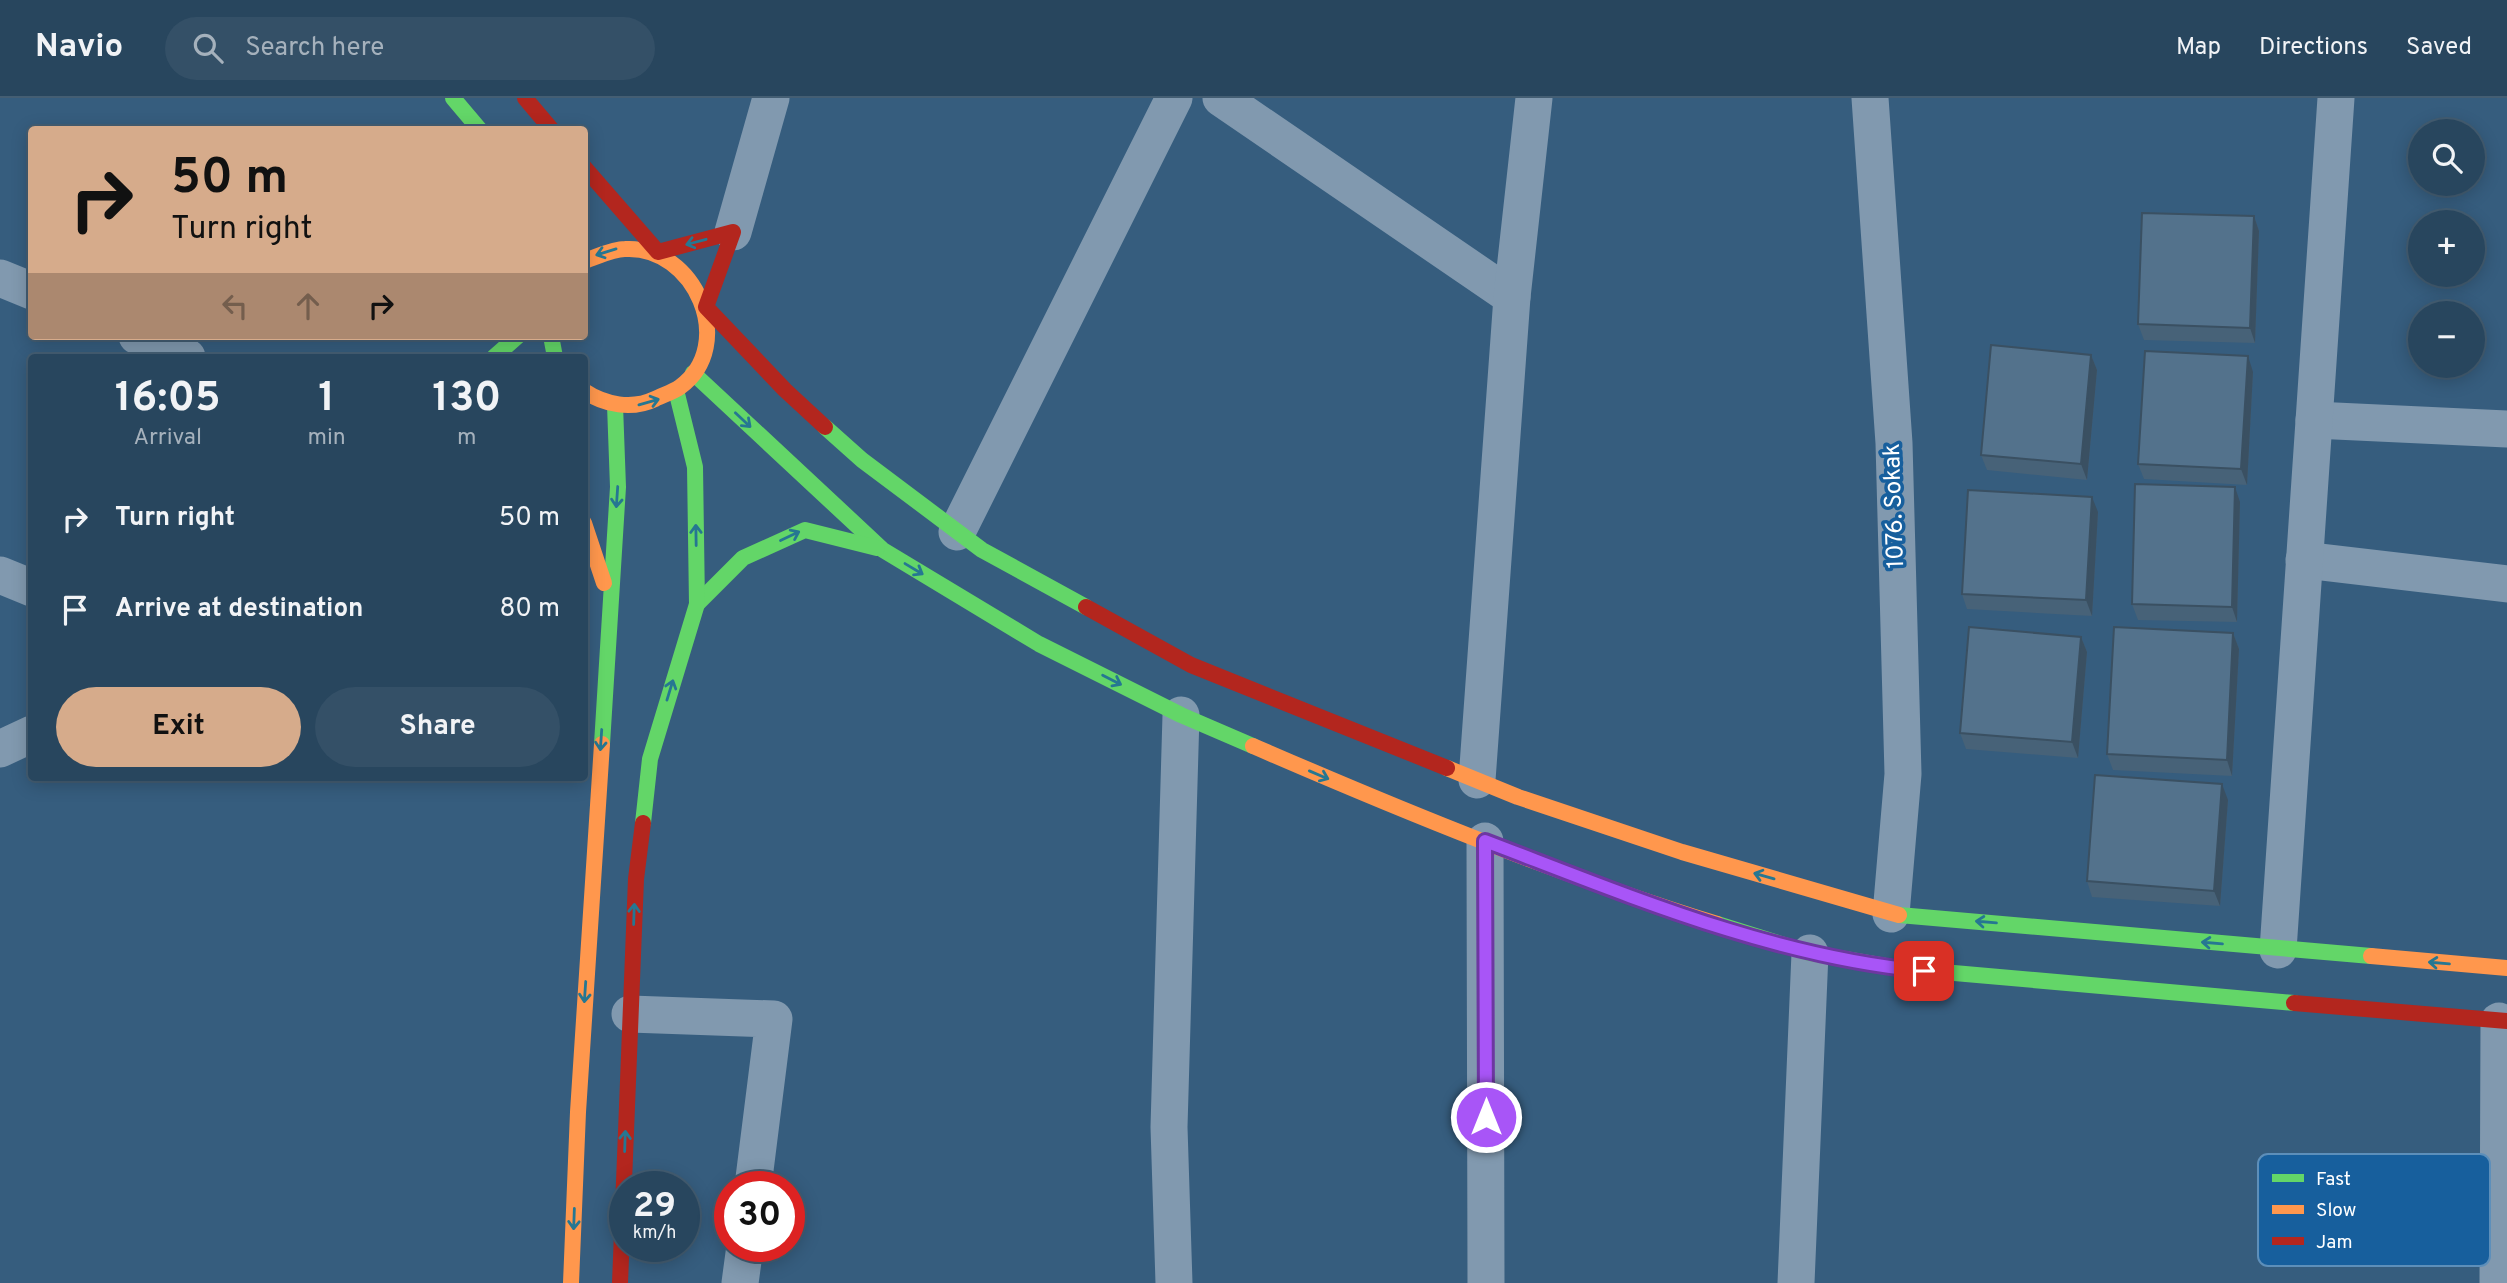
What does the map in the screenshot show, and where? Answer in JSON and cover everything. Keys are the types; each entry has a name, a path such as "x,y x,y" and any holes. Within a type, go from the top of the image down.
{"main road":[{"path":"453,98 477,126"},
{"path":"525,98 549,126"},
{"path":"588,172 658,252"},
{"path":"658,252 733,232"},
{"path":"706,307 733,232"},
{"path":"588,259 605,250 632,246 658,252 680,265 696,283 706,307 708,330 704,353 693,373 676,390 657,400 636,405 615,405 588,396"},
{"path":"706,307 785,390 862,460 982,550 1191,665 1477,780 1682,852 1891,914 2507,968"},
{"path":"497,354 513,340"},
{"path":"693,373 883,550 1039,644 1181,715 1384,803 1660,906 1810,953 1897,968 2503,1021"},
{"path":"620,1283 636,879 650,759 697,604 695,467 676,390"},
{"path":"571,1283 578,1112 618,487 615,405"},
{"path":"697,604 743,558 805,530 883,550"},
{"path":"588,535 610,599"}],"street":[{"path":"733,232 771,98"},
{"path":"957,532 1174,98"},
{"path":"1221,98 1511,297"},
{"path":"1477,780 1511,297 1534,98"},
{"name":"1076. Sokak","path":"1870,98 1894,443 1902,733 1903,774 1891,914"},
{"path":"2278,950 2336,98"},
{"path":"0,278 28,289"},
{"path":"147,340 180,354"},
{"path":"2314,420 2507,429"},
{"path":"2304,559 2507,584"},
{"path":"0,575 28,586"},
{"path":"1174,1283 1169,1127 1181,715"},
{"path":"0,749 28,736"},
{"path":"1485,841 1486,1283"},
{"path":"1796,1283 1810,953"},
{"path":"630,1014 774,1019 755,1171"},
{"path":"2498,1283 2503,1021"},
{"path":"740,1283 743,1262"}],"building":[{"path":"2142,213 2254,216 2250,328 2138,324"},
{"path":"1991,345 2091,355 2081,464 1981,455"},
{"path":"2145,351 2248,356 2241,469 2138,464"},
{"path":"2135,484 2235,487 2232,607 2132,604"},
{"path":"1968,490 2092,497 2086,600 1962,594"},
{"path":"1969,627 2081,637 2072,742 1960,733"},
{"path":"2114,627 2233,633 2227,760 2107,754"},
{"path":"2095,775 2222,784 2214,891 2087,881"}],"traffic: fast":[{"path":"453,98 477,126"},
{"path":"497,354 513,340"},
{"path":"552,340 554,354"},
{"path":"693,373 883,550 1039,644 1181,715 1253,746"},
{"path":"643,823 650,759 697,604 695,467 676,390"},
{"path":"602,744 618,487 615,405"},
{"path":"825,427 862,460 982,550 1086,607"},
{"path":"697,604 743,558 805,530 877,548"},
{"path":"1899,915 2371,956"},
{"path":"1717,924 1810,953 1897,968 2294,1003"}],"traffic: slow":[{"path":"588,260 625,249 650,252 671,263 688,280 700,301 707,324 706,347 697,369 680,387 646,402 628,405 610,403 588,393"},
{"path":"588,535 604,583"},
{"path":"571,1283 578,1112 602,744"},
{"path":"1253,746 1483,841 1599,885 1717,924"},
{"path":"1447,768 1518,797 1682,852 1899,915"},
{"path":"2371,956 2507,968"}],"traffic: jam":[{"path":"525,98 549,126"},
{"path":"588,172 658,252 733,232 706,307 785,390 825,427"},
{"path":"1086,607 1191,665 1447,768"},
{"path":"620,1283 636,879 643,823"},
{"path":"2294,1003 2507,1021"}],"route":[{"path":"1486,1117 1485,841 1660,906 1810,953 1924,971"}]}
